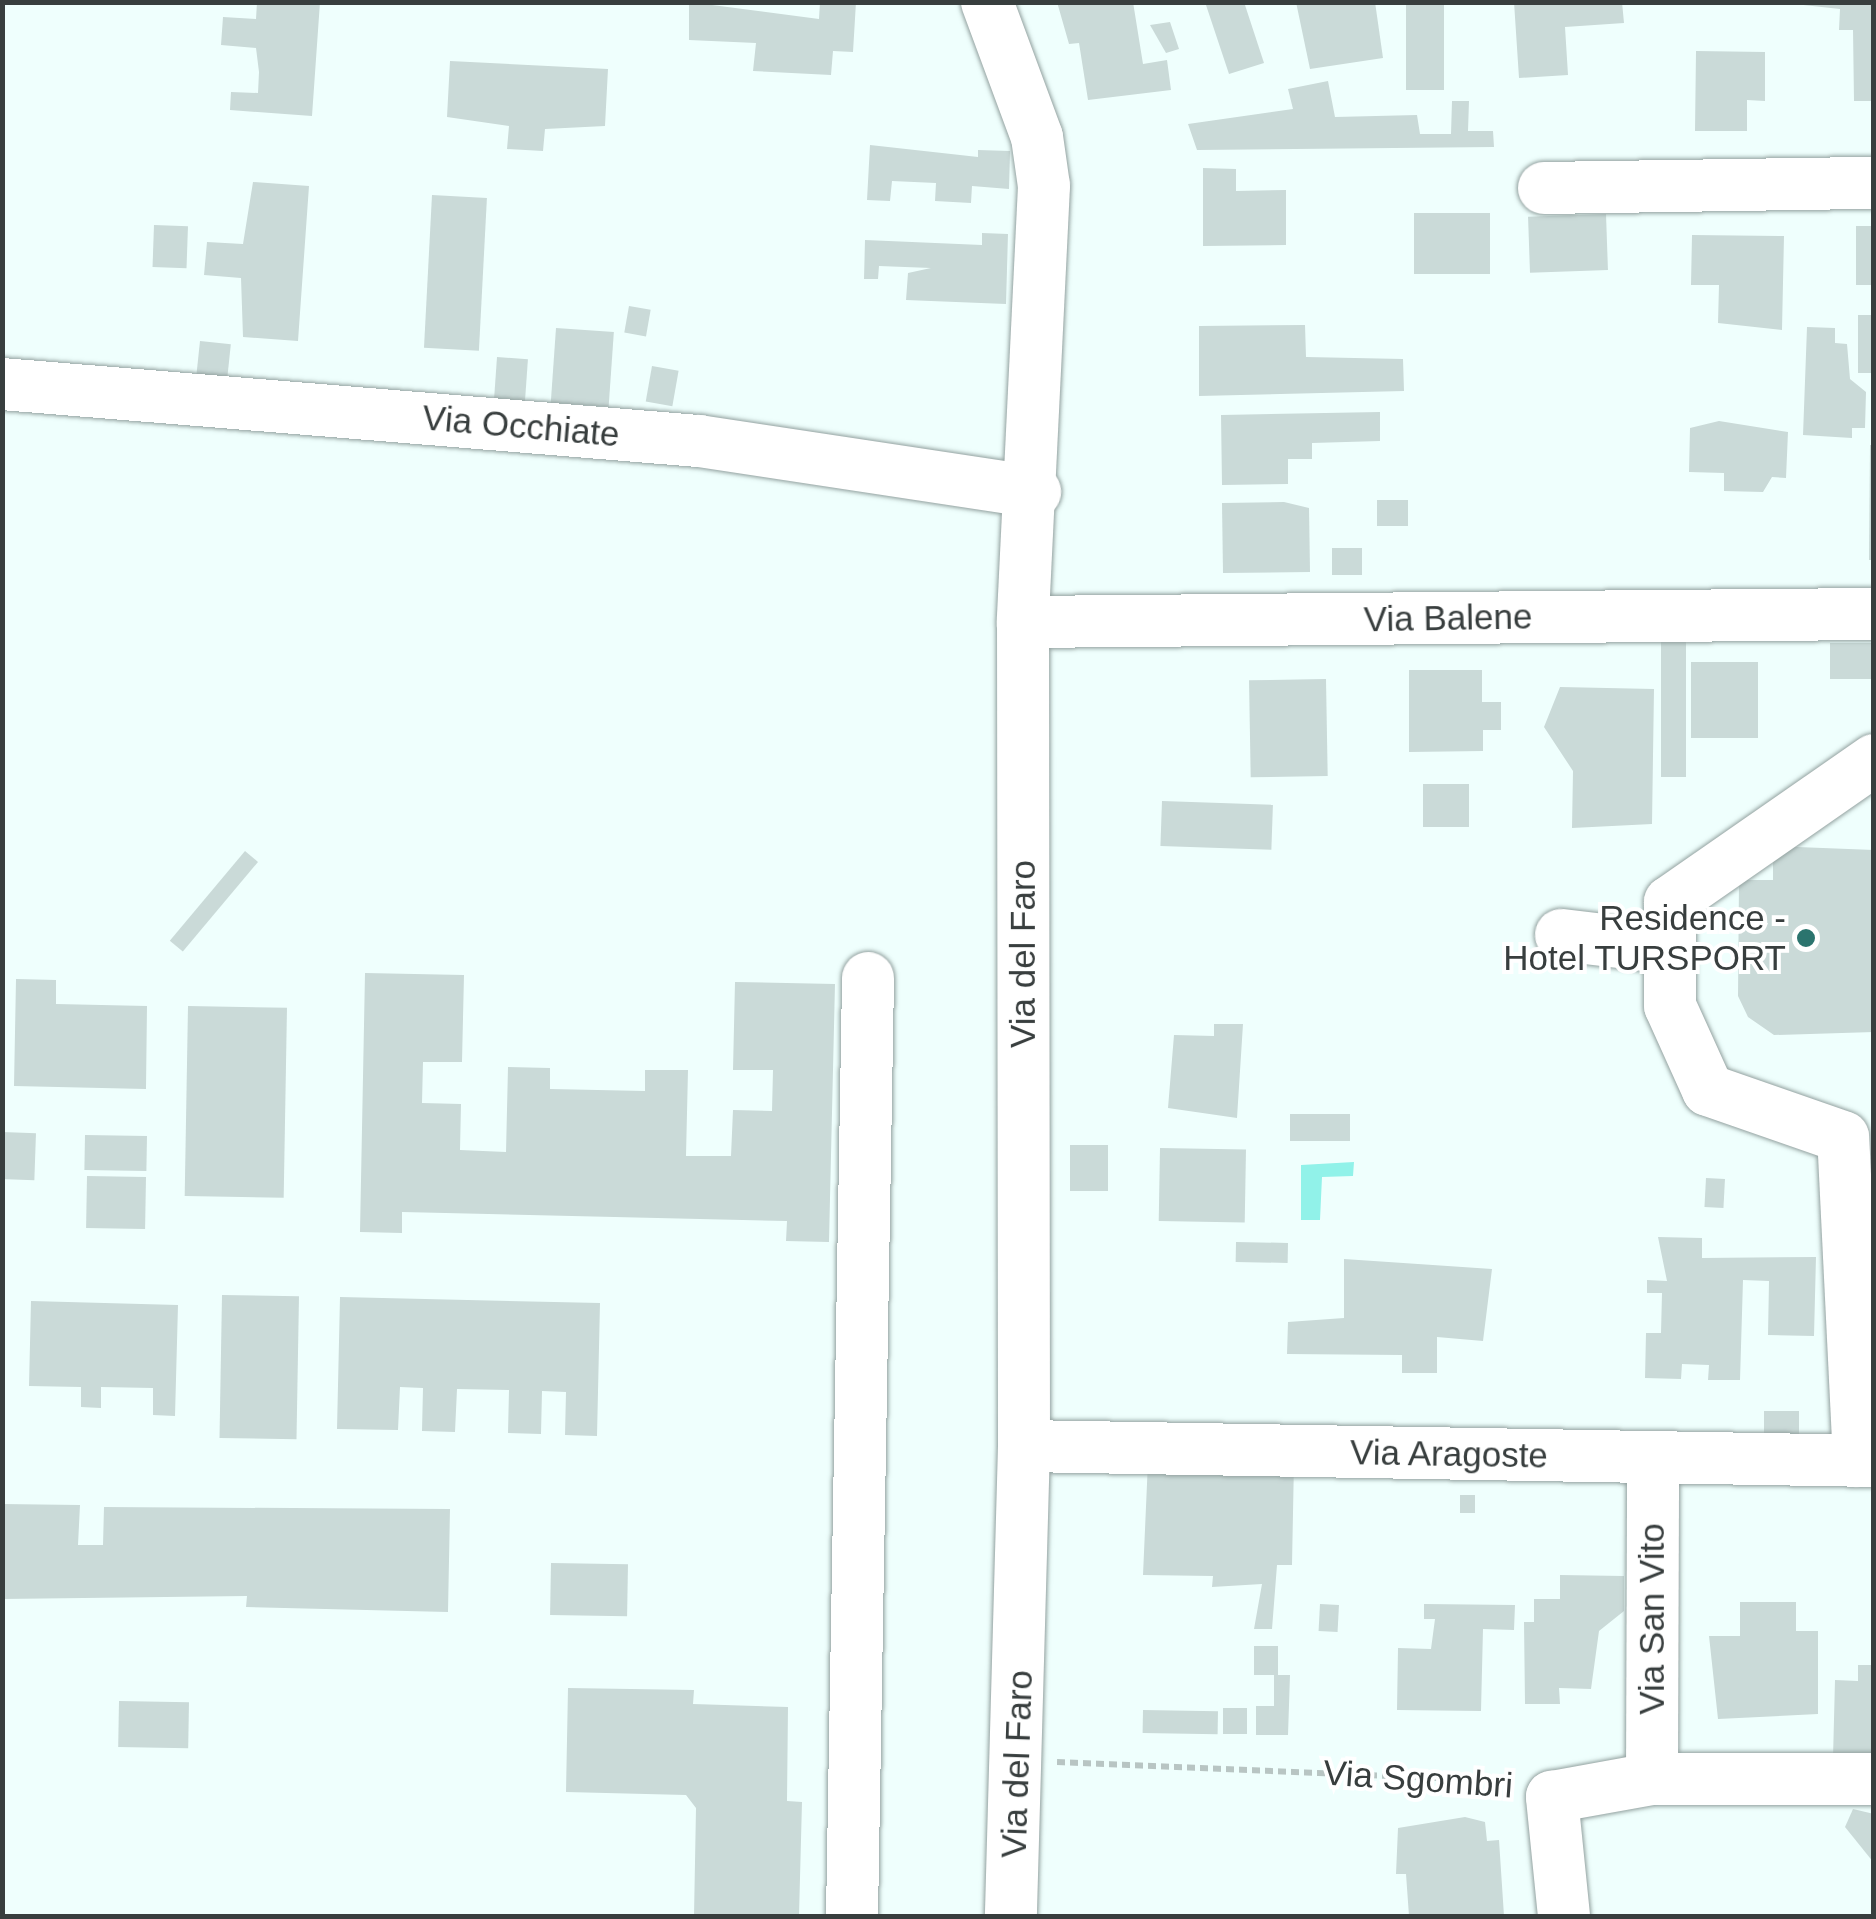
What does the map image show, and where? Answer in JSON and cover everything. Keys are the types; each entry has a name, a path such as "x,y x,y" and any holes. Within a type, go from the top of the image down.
{"street":[{"name":"Via del Faro","path":"987,2 1037,137 1044,186 1036,492 1023,622 1024,1446 1020,1760 1011,1916"},
{"path":"1544,188 1874,182"},
{"name":"Via Occhiate","path":"2,384 698,441 1036,492"},
{"name":"Via Balene","path":"1023,622 1874,614"},
{"path":"1866,1461 1843,1137 1708,1090 1670,1006 1670,902 1874,760"},
{"path":"1561,935 1670,948"},
{"path":"852,1916 868,978"},
{"name":"Via Aragoste","path":"1024,1446 1866,1461"},
{"name":"Via San Vito","path":"1652,1779 1653,1458"},
{"name":"Via Sgombri","path":"1552,1796 1652,1779 1874,1779"},
{"path":"1552,1796 1564,1916"}],"path":[{"name":"Via Sgombri","path":"1020,1760 1510,1779 1552,1796"}],"water":[{"path":"1354,1162 1353,1176 1322,1177 1320,1220 1301,1220 1301,1165"}],"building":[{"path":"257,2 320,2 312,116 230,110 231,92 258,93 259,72 256,48 221,45 223,17 256,19"},
{"path":"689,2 819,19 820,2 856,2 853,52 833,51 831,75 753,71 756,43 689,40"},
{"path":"1057,2 1133,2 1143,64 1167,60 1171,90 1088,100 1079,43 1069,44"},
{"path":"1205,2 1244,2 1264,63 1229,74"},
{"path":"1296,2 1375,2 1383,58 1310,69"},
{"path":"1406,2 1444,2 1444,90 1406,90"},
{"path":"1514,2 1622,2 1624,23 1565,27 1568,75 1519,78"},
{"path":"1776,2 1874,2 1874,101 1854,101 1853,30 1839,30 1840,9"},
{"path":"1170,22 1179,49 1166,53 1150,25"},
{"path":"1696,51 1765,52 1765,101 1747,100 1747,131 1695,131"},
{"path":"450,61 608,69 605,126 545,129 543,151 507,149 509,126 447,117"},
{"path":"1328,81 1335,117 1417,115 1420,134 1451,134 1452,101 1469,101 1468,131 1493,131 1494,147 1197,150 1188,124 1293,109 1288,89"},
{"path":"870,145 978,157 978,150 1010,151 1009,189 972,186 971,203 935,201 936,183 892,181 890,201 867,200"},
{"path":"1203,168 1236,169 1236,191 1286,190 1286,245 1203,246"},
{"path":"253,182 309,186 298,341 243,337 241,278 204,275 207,242 243,244"},
{"path":"432,195 487,198 479,351 424,348"},
{"path":"1414,213 1490,213 1490,274 1414,274"},
{"path":"1606,214 1608,270 1530,273 1528,217"},
{"path":"154,225 188,226 187,268 153,267"},
{"path":"1856,226 1874,226 1874,285 1856,285"},
{"path":"982,233 1008,234 1006,304 906,300 908,273 931,268 879,266 878,279 864,279 865,240 982,245"},
{"path":"1692,235 1784,236 1782,330 1718,323 1719,285 1691,285"},
{"path":"629,306 651,310 646,336 624,333"},
{"path":"1858,315 1874,315 1874,373 1858,373"},
{"path":"1305,325 1306,357 1403,359 1404,391 1199,396 1199,326"},
{"path":"1807,327 1835,328 1835,343 1847,344 1850,379 1866,392 1865,428 1852,428 1852,438 1803,435"},
{"path":"556,328 614,332 609,407 551,403"},
{"path":"200,341 231,344 227,378 196,375"},
{"path":"497,357 528,359 525,401 494,399"},
{"path":"652,366 679,371 672,406 646,401"},
{"path":"1380,412 1380,441 1312,443 1312,459 1288,459 1288,484 1222,485 1221,415"},
{"path":"1719,421 1788,432 1786,478 1772,477 1763,492 1724,491 1724,473 1689,472 1690,428"},
{"path":"1870,445 1874,445 1874,560 1869,560"},
{"path":"1377,500 1408,500 1408,526 1377,526"},
{"path":"1284,502 1309,508 1310,572 1223,573 1222,503"},
{"path":"1332,548 1362,548 1362,575 1332,575"},
{"path":"1661,626 1686,626 1686,777 1661,777"},
{"path":"1830,643 1874,643 1874,679 1830,679"},
{"path":"1691,662 1758,662 1758,738 1691,738"},
{"path":"1409,670 1482,670 1482,702 1501,702 1501,730 1483,730 1483,751 1409,752"},
{"path":"1326,679 1328,776 1251,777 1249,680"},
{"path":"1560,687 1654,689 1652,824 1572,828 1573,771 1544,727"},
{"path":"1423,784 1469,784 1469,827 1423,827"},
{"path":"1162,801 1273,805 1271,850 1160,846"},
{"name":"Residence - Hotel TURSPORT","path":"1773,846 1874,850 1874,1032 1774,1035 1748,1017 1738,996 1739,880 1773,880"},
{"path":"245,851 258,862 183,952 170,941"},
{"path":"365,973 464,975 462,1062 423,1062 422,1103 461,1104 460,1150 506,1152 508,1067 550,1068 550,1089 645,1091 645,1070 688,1070 686,1156 731,1156 733,1110 772,1111 773,1070 733,1070 735,982 835,984 829,1242 786,1241 787,1221 402,1212 402,1233 360,1232"},
{"path":"16,979 56,980 56,1004 147,1006 146,1089 14,1086"},
{"path":"188,1006 287,1008 284,1198 185,1196"},
{"path":"1214,1024 1243,1024 1237,1118 1168,1108 1174,1035 1214,1036"},
{"path":"1290,1114 1350,1114 1350,1141 1290,1141"},
{"path":"2,1132 36,1133 34,1180 2,1179"},
{"path":"85,1135 147,1136 146,1171 84,1170"},
{"path":"1070,1145 1108,1145 1108,1191 1070,1191"},
{"path":"1160,1148 1246,1150 1245,1222 1159,1221"},
{"path":"87,1176 146,1177 145,1229 86,1228"},
{"path":"1706,1178 1725,1179 1723,1208 1704,1207"},
{"path":"1658,1237 1702,1238 1702,1258 1816,1257 1814,1336 1768,1335 1769,1281 1743,1280 1740,1380 1708,1380 1709,1365 1682,1364 1681,1379 1645,1378 1646,1333 1661,1333 1662,1293 1647,1293 1647,1280 1667,1281"},
{"path":"1236,1242 1288,1243 1288,1263 1236,1262"},
{"path":"1344,1259 1492,1269 1483,1341 1437,1337 1437,1373 1402,1373 1402,1355 1287,1354 1288,1322 1344,1318"},
{"path":"222,1295 299,1296 296,1439 220,1438"},
{"path":"340,1297 600,1303 597,1436 565,1435 566,1392 542,1391 541,1434 508,1433 509,1390 457,1389 455,1432 422,1431 423,1388 400,1387 398,1430 337,1429"},
{"path":"31,1301 178,1305 175,1416 153,1415 153,1388 101,1387 101,1408 81,1407 81,1387 29,1386"},
{"path":"1764,1411 1799,1411 1799,1438 1764,1438"},
{"path":"1148,1461 1294,1461 1292,1565 1277,1565 1272,1629 1254,1629 1262,1584 1212,1587 1213,1576 1143,1575"},
{"path":"1460,1495 1475,1495 1475,1513 1460,1513"},
{"path":"2,1504 80,1505 78,1545 103,1545 104,1507 450,1509 448,1612 246,1607 247,1596 2,1599"},
{"path":"551,1563 628,1564 627,1616 550,1615"},
{"path":"1560,1575 1624,1576 1624,1611 1599,1631 1591,1689 1559,1688 1560,1704 1525,1704 1524,1622 1534,1622 1534,1599 1560,1599"},
{"path":"1740,1602 1796,1602 1796,1631 1818,1631 1818,1714 1718,1719 1709,1636 1740,1636"},
{"path":"1320,1604 1339,1605 1338,1632 1319,1631"},
{"path":"1424,1604 1515,1605 1514,1630 1483,1629 1481,1711 1397,1710 1398,1648 1431,1649 1435,1619 1424,1619"},
{"path":"1254,1646 1278,1646 1278,1675 1290,1675 1288,1735 1256,1735 1256,1706 1274,1706 1274,1675 1254,1675"},
{"path":"1858,1665 1874,1665 1874,1759 1833,1758 1835,1680 1858,1681"},
{"path":"568,1688 694,1690 693,1704 788,1707 787,1801 802,1802 799,1916 694,1916 696,1808 686,1795 566,1792"},
{"path":"119,1701 189,1702 188,1748 118,1747"},
{"path":"1223,1708 1247,1708 1247,1734 1223,1734"},
{"path":"1143,1710 1218,1711 1218,1734 1143,1733"},
{"path":"1853,1809 1874,1814 1874,1863 1845,1827"},
{"path":"1465,1817 1485,1822 1487,1841 1499,1840 1504,1916 1409,1916 1406,1874 1396,1874 1398,1828"}],"place":[{"name":"Residence - Hotel TURSPORT","path":"1806,938"}]}
